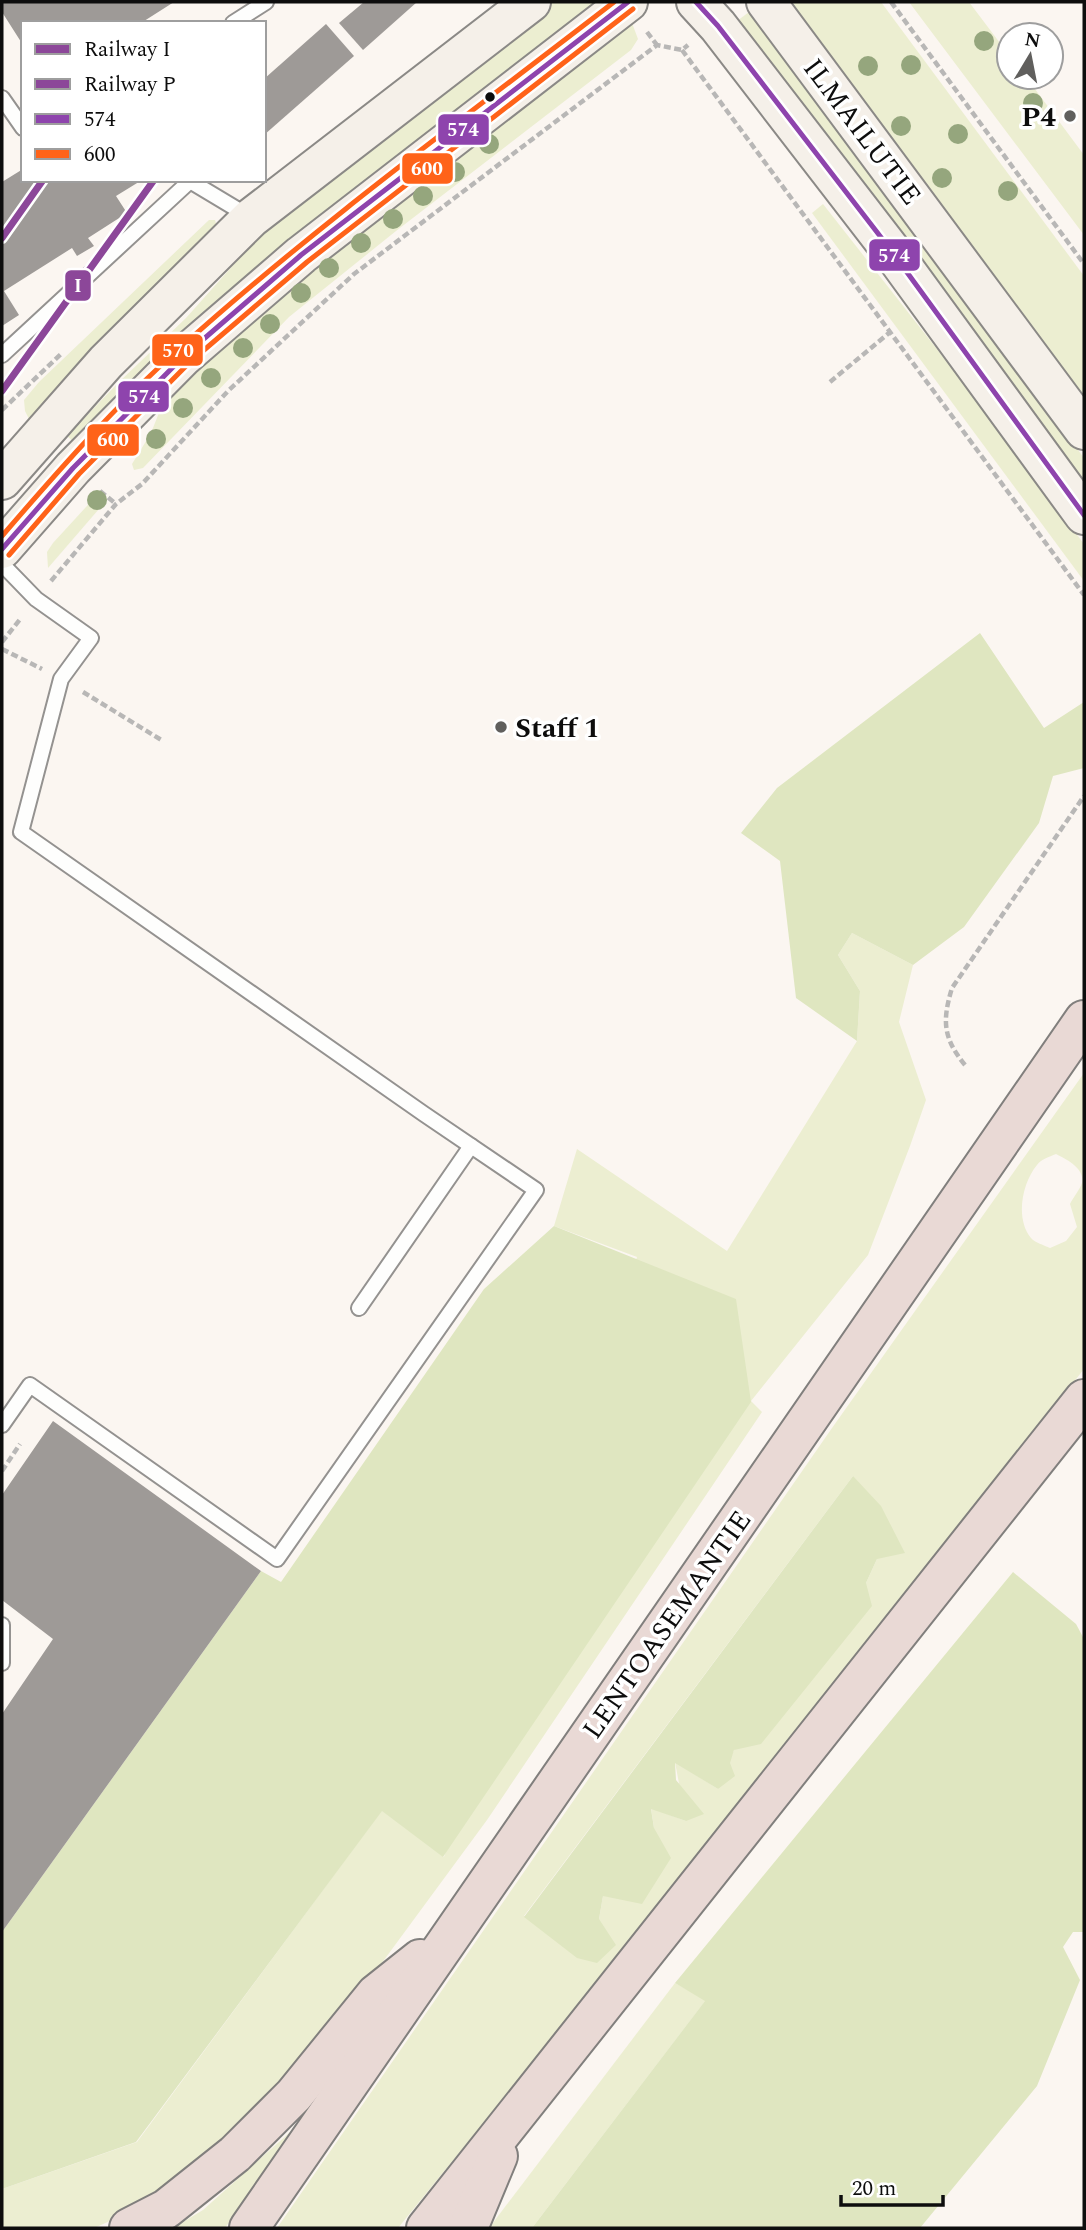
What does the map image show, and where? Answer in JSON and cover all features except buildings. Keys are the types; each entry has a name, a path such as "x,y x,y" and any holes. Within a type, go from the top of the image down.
{"highway":[{"name":"LENTOASEMANTIE","path":"249,2228 1084,1020"},
{"path":"426,2228 1084,1399"},
{"path":"129,2228 166,2209 235,2154 294,2095 376,1994 449,1937"},
{"path":"468,2228 515,2115"}],"main road":[{"path":"2,480 106,362 251,218 531,2"},
{"path":"2,550 73,468 184,355 301,255 628,2"},
{"name":"ILMAILUTIE","path":"766,2 1084,430"},
{"name":"ILMAILUTIE","path":"707,14 890,249 1084,515"}],"lane":[{"path":"236,21 267,2"},
{"path":"2,98 21,125"},
{"path":"2,355 189,182"},
{"path":"192,182 251,218"},
{"path":"2,564 36,599 91,638 61,679 21,832 536,1190 277,1559 30,1385 2,1425"},
{"path":"359,1308 471,1146"},
{"path":"2,1625 2,1663"}],"path":[{"path":"891,2 1084,264"},
{"path":"682,50 707,14"},
{"path":"2,642 116,505 142,484 228,391 354,274 657,45 682,50 1084,596"},
{"path":"830,382 889,333"},
{"path":"965,1065 956,1054 945,1028 946,1008 952,988 1084,796"}],"green space":[{"path":"552,2 599,2 76,444 67,436 186,318 270,224 345,161"},
{"path":"790,2 881,2 1084,276 1084,405"},
{"path":"909,2 969,2 995,36 995,91 1036,91 1084,155 1084,235"},
{"path":"753,9 1084,458 1084,492 737,21"},
{"path":"632,23 638,39 631,50 289,317 143,468 134,470 132,464 151,433 164,400 324,252"},
{"path":"823,204 977,400 1084,544 1084,581 812,213"},
{"path":"209,220 215,220 218,230 125,317 29,419 24,400 39,382"},
{"path":"97,495 105,502 48,568 47,552 53,543"},
{"path":"980,633 1044,728 1084,702 1084,768 1053,776 1039,823 964,927 913,965 852,933 838,955 860,991 857,1041 796,998 780,861 741,833 777,788"},
{"path":"852,933 913,965 899,1022 926,1100 868,1255 751,1401 762,1412 487,1820 323,2043 222,2143 149,2204 94,2228 2,2228 2,2189 137,2142 382,1810 444,1857 637,1257 554,1226 577,1149 727,1251 857,1041 860,991 838,955"},
{"path":"1084,1073 1084,1369 701,1855 398,2228 277,2228 832,1428","holes":["1056,1154 1078,1169 1082,1183 1070,1204 1077,1227 1066,1241 1050,1248 1037,1243 1026,1230 1022,1201 1027,1181 1037,1165","853,1476 877,1559 866,1583 734,1750 718,1789 675,1762 686,1821 651,1808 654,1828 603,1896 599,1919 524,1916"]},
{"path":"554,1226 736,1299 751,1402 443,1857 382,1811 136,2142 2,2189 2,1932 261,1571 281,1582 484,1289"},
{"path":"853,1476 881,1506 905,1553 877,1559 866,1583 872,1606 761,1744 734,1750 730,1763 735,1776 718,1789 675,1763 676,1780 704,1814 686,1821 651,1809 654,1828 671,1858 642,1904 603,1896 599,1919 616,1945 597,1963 577,1958 524,1917"},
{"path":"1013,1572 1076,1624 1084,1639 1084,1932 1073,1932 1063,1947 1080,1980 1037,2086 920,2228 532,2228 705,2001 675,1983"},
{"path":"675,1983 706,2000 532,2228 489,2228"},
{"path":"298,2125 225,2228 173,2228 203,2210"}],"rail line":[{"name":"P","path":"2,238 42,182"},
{"name":"I","path":"2,391 153,182"}],"transit line":[{"name":"570","path":"2,536 110,415 232,302 394,171 614,2"},
{"name":"574","path":"2,549 73,468 184,356 301,255 628,2"},
{"name":"574","path":"696,2 718,26 890,249 1084,515"},
{"name":"600","path":"9,555 79,474 190,362 307,262 633,9"}],"place":[{"name":"P4","path":"1070,116"},
{"name":"Staff 1","path":"501,727"}]}
